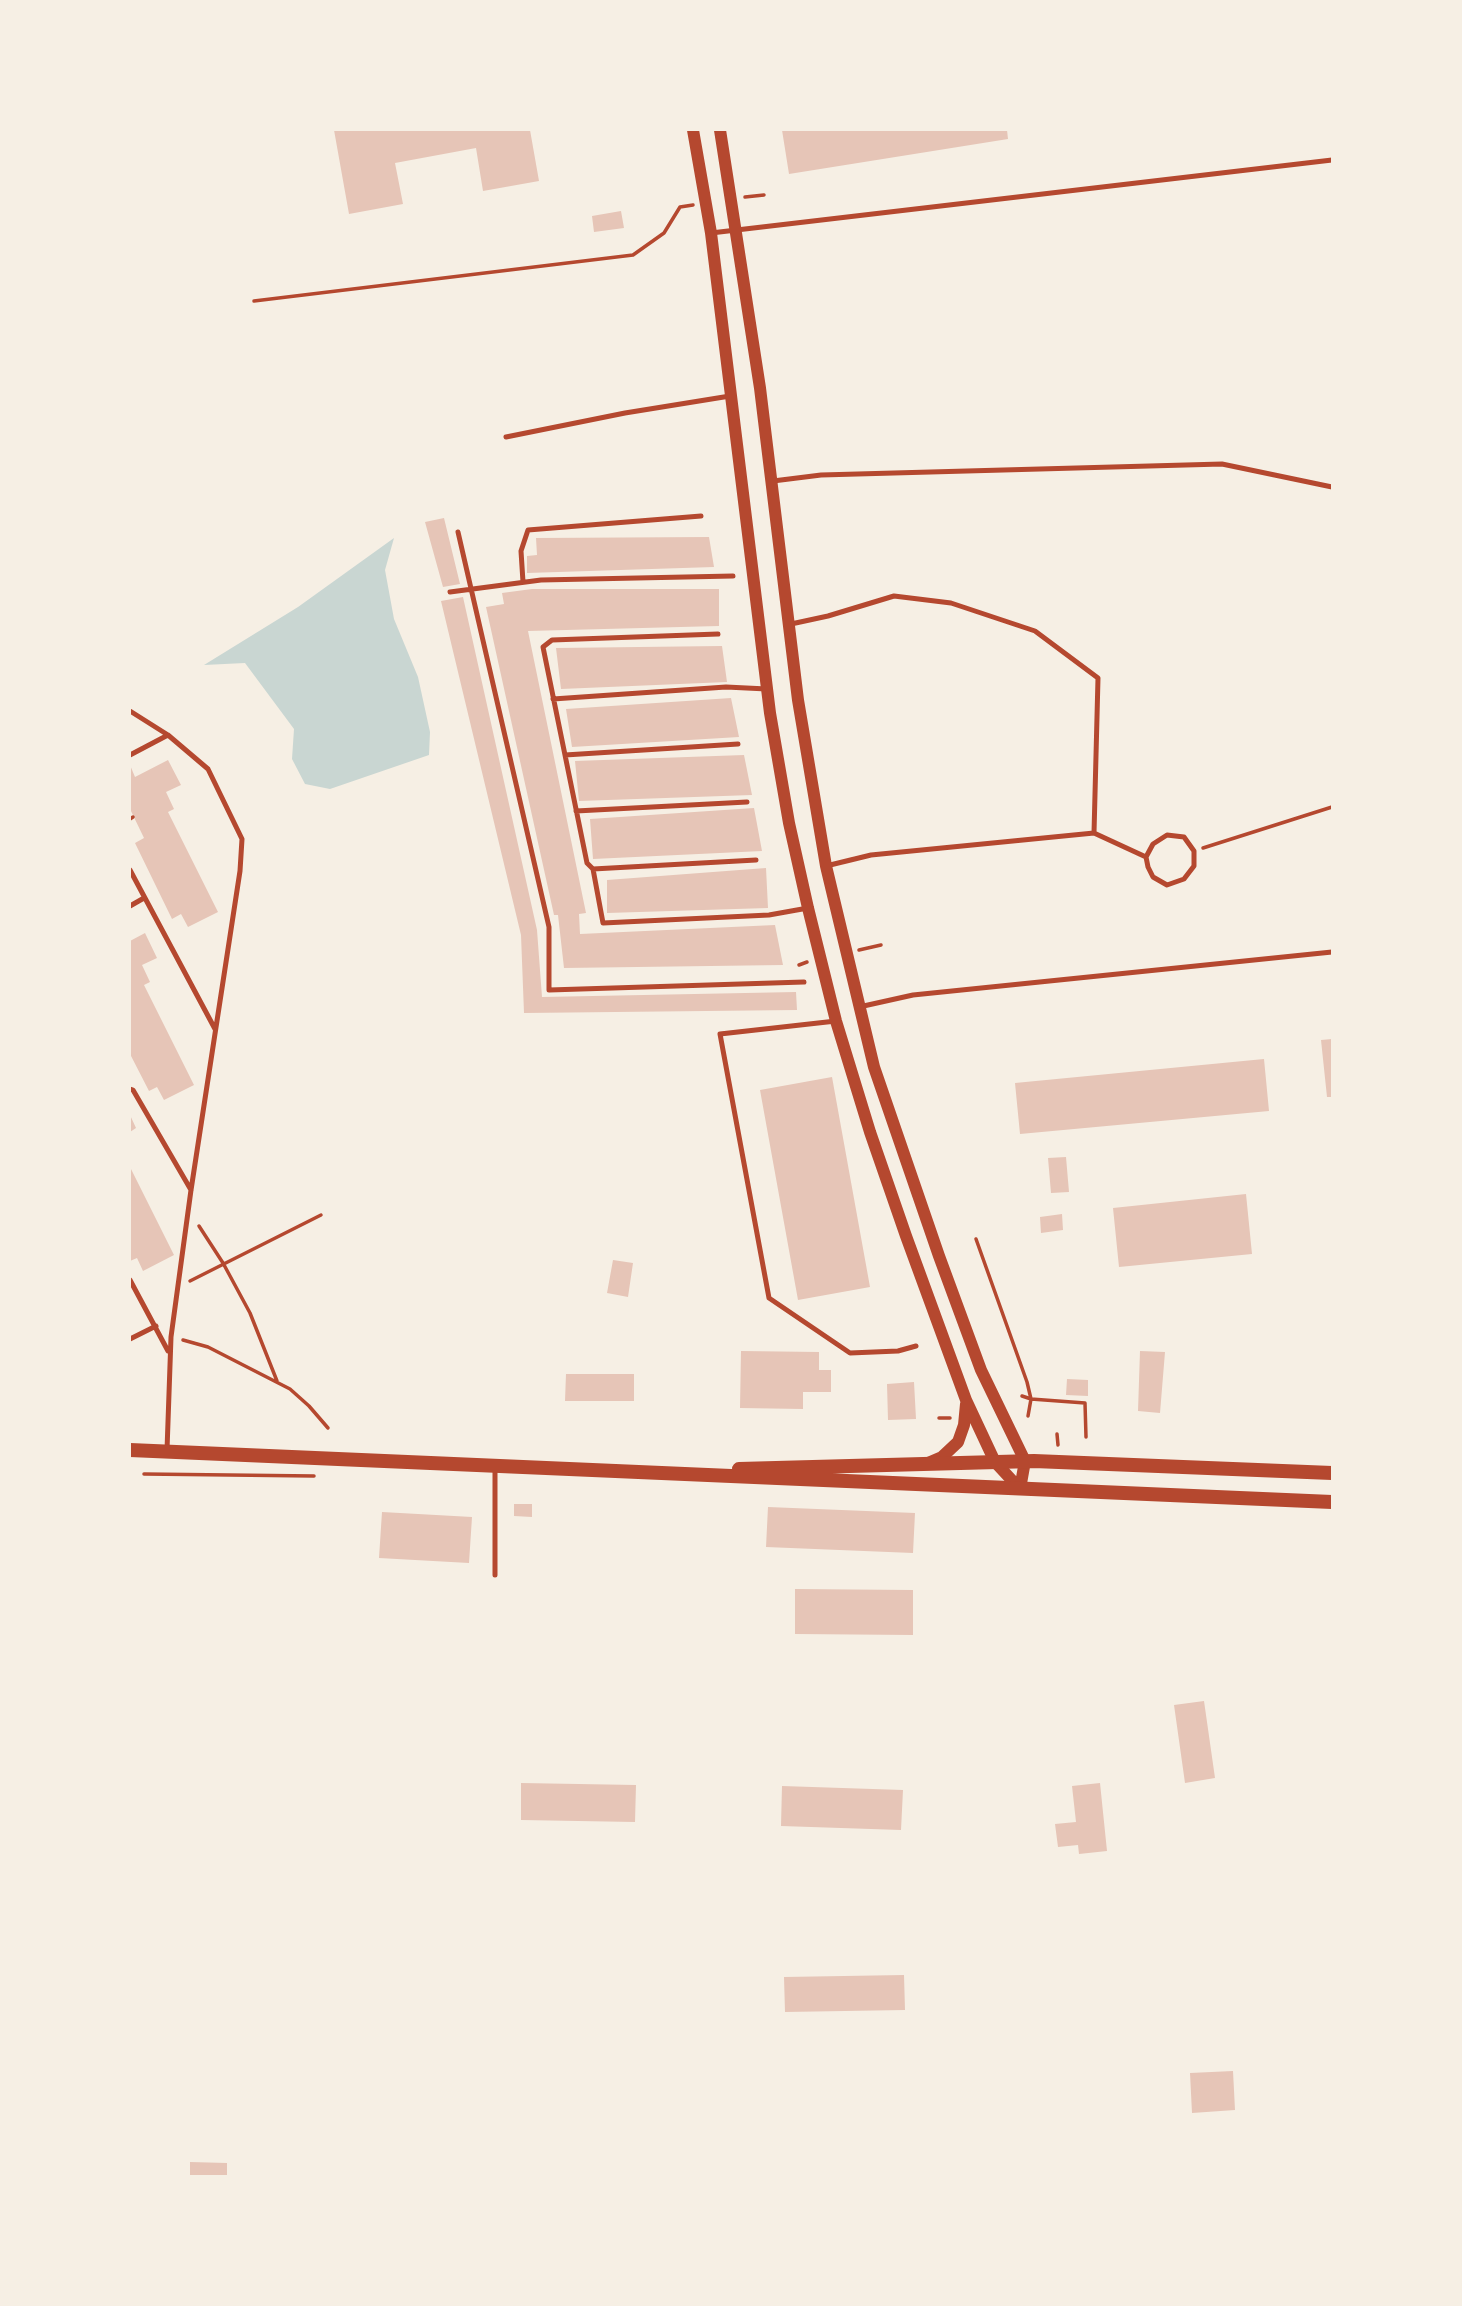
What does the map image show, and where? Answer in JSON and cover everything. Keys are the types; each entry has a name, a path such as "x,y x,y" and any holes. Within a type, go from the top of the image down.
{"main road":[{"path":"130,1450 1332,1503"},
{"path":"678,1473 774,1466 1025,1461 1332,1473"}],"street":[{"path":"693,130 710,233 767,689 789,823 808,908 836,1021 870,1132 966,1400 995,1462 1020,1489"},
{"path":"720,130 773,481 788,625 802,722 827,866 874,1067 981,1370 1025,1461 1020,1489"},
{"path":"928,1464 942,1457 958,1442 964,1425 966,1400"}],"lane":[{"path":"710,233 1332,160"},
{"path":"506,437 625,413 731,396"},
{"path":"773,481 821,475 1222,464 1332,487"},
{"path":"523,582 521,551 528,530 701,516"},
{"path":"458,532 550,927 549,990 804,982"},
{"path":"450,592 523,582 733,576"},
{"path":"788,625 894,596 951,603 1035,631 1098,678 1094,833"},
{"path":"718,634 552,639 543,647 587,863 593,869 603,923 769,915 808,908"},
{"path":"553,699 726,687 767,689"},
{"path":"130,711 169,735 208,769 242,839 240,871 171,1337 167,1450"},
{"path":"130,755 169,735"},
{"path":"565,755 738,744"},
{"path":"576,811 747,802"},
{"path":"827,866 871,855 1094,833 1146,857"},
{"path":"1167,835 1184,837 1194,851 1195,866 1184,879 1167,885 1153,877 1146,857 1153,844 1167,835"},
{"path":"593,869 756,860"},
{"path":"130,870 215,1029"},
{"path":"130,906 144,898"},
{"path":"859,1007 913,995 1332,952"},
{"path":"836,1021 720,1034 769,1298 850,1353 898,1352 916,1346"},
{"path":"130,1089 191,1190"},
{"path":"130,1280 170,1354"},
{"path":"130,1339 156,1326"},
{"path":"495,1465 495,1575"}],"path":[{"path":"254,301 634,255 664,233 680,207"},
{"path":"1194,851 1332,807"},
{"path":"179,1288 223,1263 321,1215"},
{"path":"195,1221 223,1263 250,1313 278,1383"},
{"path":"976,1240 1027,1382 1031,1399 1028,1416"},
{"path":"171,1337 208,1347 290,1389 328,1428"},
{"path":"1022,1396 1085,1403 1086,1437"},
{"path":"939,1418 952,1418"},
{"path":"1057,1434 1058,1451"},
{"path":"144,1474 322,1476"}],"shaded area":[{"path":"394,538 385,570 394,619 418,677 430,732 429,755 330,789 305,784 292,759 294,729 245,663 204,665 298,607"}],"building":[{"path":"334,130 530,130 539,181 483,191 476,148 395,163 403,204 349,214"},
{"path":"782,130 1007,130 1008,139 789,174"},
{"path":"621,211 624,228 594,232 592,216"},
{"path":"444,518 460,584 443,587 425,522"},
{"path":"709,537 714,567 527,573 527,556 537,555 536,538"},
{"path":"532,589 719,589 719,626 528,631 586,913 579,914 580,934 775,925 783,965 564,968 558,915 554,915 486,607 504,604 502,593"},
{"path":"463,597 537,930 542,997 796,992 797,1010 524,1013 521,935 441,601"},
{"path":"722,646 727,682 561,689 556,648"},
{"path":"731,698 739,737 572,747 566,709"},
{"path":"744,755 752,795 579,801 575,761"},
{"path":"168,760 181,785 166,792 174,809 168,812 218,912 188,927 181,914 172,919 135,843 144,838 130,809 130,765 135,777"},
{"path":"754,808 762,851 593,859 590,819"},
{"path":"766,868 768,908 607,913 607,880"},
{"path":"145,933 157,958 142,965 150,982 144,985 194,1085 164,1100 157,1087 149,1091 130,1054 130,941"},
{"path":"1332,1039 1332,1097 1327,1097 1321,1040"},
{"path":"1264,1059 1269,1111 1020,1134 1015,1083"},
{"path":"832,1077 870,1287 798,1300 760,1090"},
{"path":"130,1115 136,1128 130,1132"},
{"path":"1066,1157 1069,1192 1051,1193 1048,1158"},
{"path":"130,1167 174,1255 143,1271 137,1258 130,1261"},
{"path":"1246,1194 1252,1254 1119,1267 1113,1208"},
{"path":"1062,1214 1063,1230 1041,1233 1040,1217"},
{"path":"613,1260 633,1263 628,1297 607,1293"},
{"path":"741,1351 819,1352 819,1370 831,1370 831,1392 803,1392 803,1409 740,1408"},
{"path":"1140,1351 1165,1352 1160,1413 1138,1411"},
{"path":"566,1374 634,1374 634,1401 565,1401"},
{"path":"1067,1379 1088,1380 1088,1396 1066,1395"},
{"path":"914,1382 916,1419 888,1420 887,1384"},
{"path":"514,1504 532,1504 532,1517 514,1516"},
{"path":"768,1507 915,1513 913,1553 766,1547"},
{"path":"382,1512 472,1517 469,1563 379,1558"},
{"path":"795,1589 913,1590 913,1635 795,1634"},
{"path":"1204,1701 1215,1778 1185,1783 1174,1705"},
{"path":"521,1783 636,1785 635,1822 521,1820"},
{"path":"1100,1783 1107,1851 1079,1854 1078,1845 1058,1847 1055,1824 1076,1822 1072,1786"},
{"path":"782,1786 903,1790 901,1830 781,1826"},
{"path":"904,1975 905,2010 785,2012 784,1977"},
{"path":"1233,2071 1235,2110 1192,2113 1190,2073"},
{"path":"190,2162 227,2163 227,2176 190,2176"}]}
